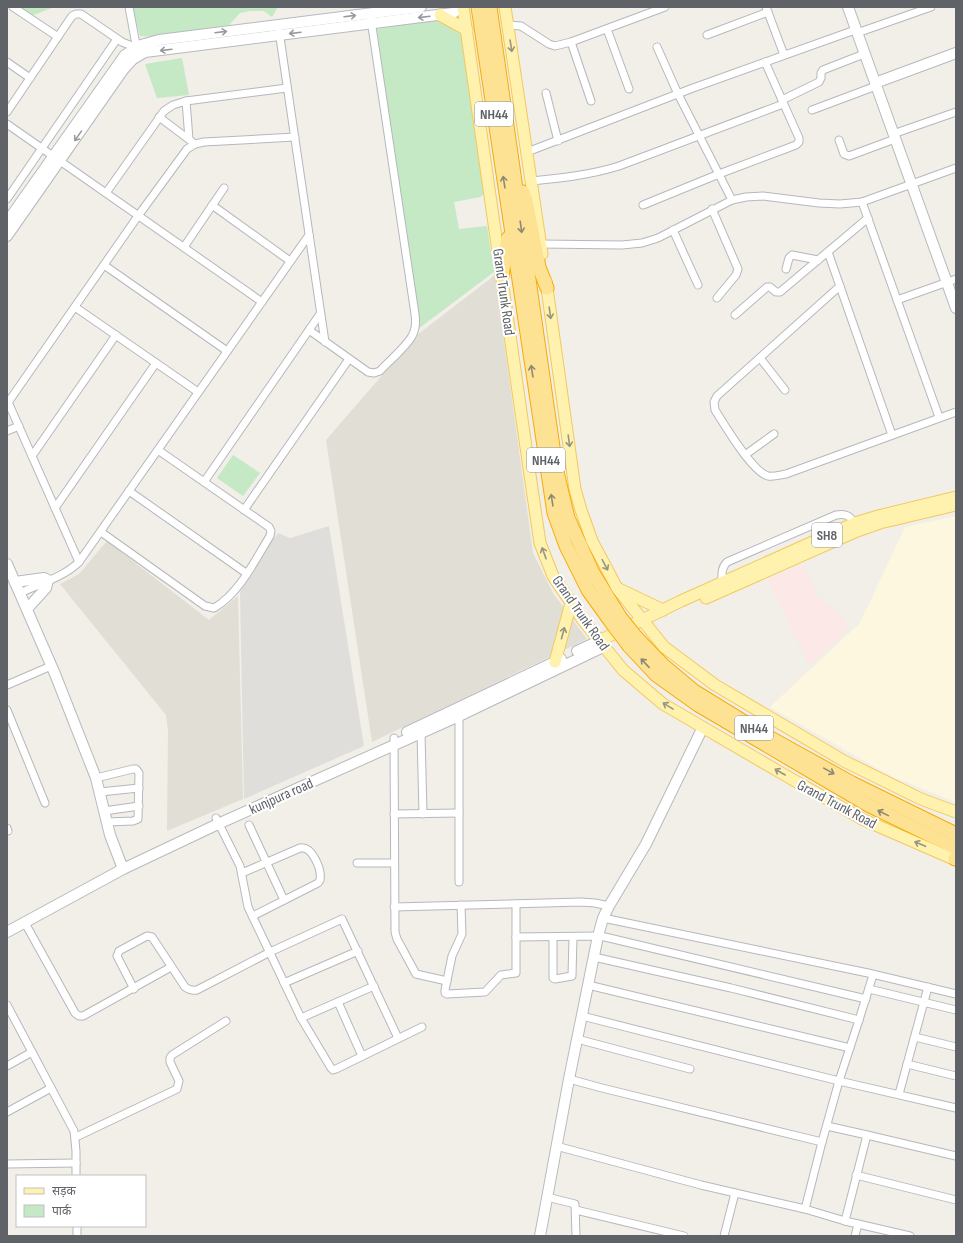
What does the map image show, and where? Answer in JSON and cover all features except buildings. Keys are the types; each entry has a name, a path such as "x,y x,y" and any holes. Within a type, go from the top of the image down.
{"highway":[{"name":"NH44","path":"478,7 554,513 566,546 588,590 616,620 656,675 698,705 956,856"},
{"name":"NH44","path":"490,7 556,468 568,518 616,620"},
{"path":"514,174 526,201 539,267 547,288"},
{"path":"502,276 510,220"},
{"name":"NH44","path":"633,642 694,691 768,736 852,783 956,834"}],"main road":[{"name":"Grand Trunk Road","path":"462,7 467,30 540,542 552,576 582,619 623,670 663,704 864,820 956,856"},
{"path":"506,7 575,489 592,541 617,588 664,647 715,685 844,761 921,799 956,812"},
{"path":"440,15 467,30"},
{"name":"SH8","path":"601,644 878,516 956,497"},
{"name":"SH8","path":"644,623 663,610 722,582 856,527 880,523 956,505"},
{"path":"617,588 663,610"},
{"path":"556,665 571,603"}],"street":[{"path":"13,7 58,37"},
{"path":"7,236 27,200 138,52 129,7"},
{"path":"7,112 72,16 76,14 81,14 138,52 145,52 279,30 370,18 421,7"},
{"path":"370,18 440,15 453,13 462,7"},
{"path":"508,25 521,26 549,44 555,46 570,42 665,7"},
{"path":"848,7 911,184 951,280 956,308"},
{"path":"527,152 784,55 932,7"},
{"path":"707,35 767,9 784,55"},
{"path":"308,330 368,372 374,373 380,371 407,342 412,336 415,328 415,314 370,18"},
{"path":"607,28 629,89"},
{"path":"279,30 324,342"},
{"path":"7,199 10,189 43,148 117,39"},
{"path":"570,42 591,101"},
{"path":"657,47 678,94 732,200"},
{"path":"812,110 956,53"},
{"path":"532,181 578,176 600,172 619,166 782,102 819,82 821,80 820,73 823,70 864,54"},
{"path":"7,62 30,78"},
{"path":"643,205 796,145 799,142 799,138 765,62"},
{"path":"106,193 164,111 173,104 288,88"},
{"path":"546,93 558,141"},
{"path":"79,562 8,403 192,141 186,101"},
{"path":"839,140 844,154 849,156 894,136 956,112"},
{"path":"160,117 192,141 204,142 295,138"},
{"path":"7,124 262,302"},
{"path":"541,244 635,244 658,238 732,200 763,196 819,203 840,204 862,202 956,168"},
{"path":"184,247 224,188"},
{"path":"7,222 27,200"},
{"path":"862,202 939,418"},
{"path":"212,205 290,262"},
{"path":"712,209 738,269 736,275 716,298"},
{"path":"735,315 767,287 771,287 776,292 780,292 868,218"},
{"path":"673,230 698,285"},
{"path":"20,593 64,574 79,562 309,234"},
{"path":"828,252 892,435"},
{"path":"786,269 789,258 792,256 818,260"},
{"path":"104,265 227,351"},
{"path":"897,300 951,280"},
{"path":"840,286 717,396 714,402 715,410 745,455 758,471 767,476 786,474 956,412"},
{"path":"75,307 198,392"},
{"path":"204,482 320,314"},
{"path":"32,456 116,335"},
{"path":"760,358 785,390"},
{"path":"244,510 349,359"},
{"path":"55,508 156,363"},
{"path":"7,432 19,426"},
{"path":"745,455 774,434"},
{"path":"101,532 205,606 214,608 223,603 233,592 270,536 271,531 269,527 158,450"},
{"path":"129,491 246,573"},
{"path":"722,582 722,571 728,562 836,515 846,514 851,517 856,527"},
{"path":"7,564 51,666 96,778 110,835 121,866"},
{"path":"15,582 44,578 48,580"},
{"path":"27,610 46,588 48,580"},
{"name":"kunjpura road","path":"7,925 121,866 217,821 394,742 601,644"},
{"path":"7,685 51,666"},
{"name":"kunjpura road","path":"394,742 421,733 459,716 478,703"},
{"path":"7,710 10,728 45,803"},
{"path":"459,716 459,882"},
{"path":"540,1236 569,1079 603,918 646,844 703,727"},
{"path":"421,733 423,814"},
{"path":"394,742 395,932 397,939 414,971 420,976 447,981"},
{"path":"96,778 136,769 139,773 139,806 136,820 107,822"},
{"path":"100,792 139,788"},
{"path":"104,811 139,806"},
{"path":"394,814 458,813"},
{"path":"217,821 240,866 248,907 301,1018 333,1070 422,1027"},
{"path":"249,825 284,900"},
{"path":"242,874 304,847 311,853 321,876 318,883 253,916"},
{"path":"357,863 394,863"},
{"name":"kunjpura road","path":"7,932 25,923 121,866"},
{"path":"394,907 581,902 609,906"},
{"path":"462,905 462,934 452,956 445,993 482,994 487,991 501,975 516,974 516,904"},
{"path":"603,918 956,994"},
{"path":"134,989 117,956 119,951 150,936 185,987 188,990 193,991 340,919 343,920 358,950 398,1038"},
{"path":"25,923 77,1015 82,1016 172,967"},
{"path":"516,937 598,936 661,949 866,1000"},
{"path":"553,937 553,978 555,979 572,976 573,937"},
{"path":"284,983 358,950"},
{"path":"594,957 731,988 859,1020"},
{"path":"805,1209 839,1081 873,975"},
{"path":"588,985 850,1048"},
{"path":"301,1018 374,986"},
{"path":"899,1094 928,987"},
{"path":"869,989 956,1010"},
{"path":"338,1002 362,1056"},
{"path":"8,1008 74,1131 76,1138 76,1175"},
{"path":"582,1016 839,1081 956,1108"},
{"path":"76,1138 177,1089 179,1081 170,1062 172,1055 226,1021"},
{"path":"915,1037 956,1047"},
{"path":"577,1039 690,1069"},
{"path":"7,1066 32,1052"},
{"path":"907,1064 956,1076"},
{"path":"569,1079 822,1142"},
{"path":"7,1112 51,1088"},
{"path":"827,1126 956,1156"},
{"path":"845,1221 867,1135"},
{"path":"556,1146 701,1185 805,1209 845,1221 910,1236"},
{"path":"7,1164 76,1163"},
{"path":"856,1175 956,1200"},
{"path":"724,1236 735,1193"},
{"path":"547,1198 575,1204 576,1236"},
{"path":"576,1210 683,1236"},
{"path":"855,1236 858,1224"}],"shaded area":[{"path":"495,275 533,553 553,593 587,639 372,742 326,440 417,335"},
{"path":"956,516 956,802 891,776 770,707 860,623 905,527"},
{"path":"329,526 364,746 244,799 240,592 247,577 278,533 290,538"},
{"path":"107,541 209,620 238,596 243,799 167,831 168,731 166,715 60,584 79,574"},
{"path":"803,564 817,596 842,616 849,629 809,665 767,579"}],"green space":[{"path":"19,7 54,7 31,16"},
{"path":"132,7 278,7 272,17 264,11 250,11 240,13 229,25 154,37 140,36"},
{"path":"439,19 461,35 484,194 480,197 454,202 459,229 487,226 494,272 418,329 377,29"},
{"path":"182,58 189,95 157,98 145,64"},
{"path":"233,455 260,473 243,496 217,478"}]}
